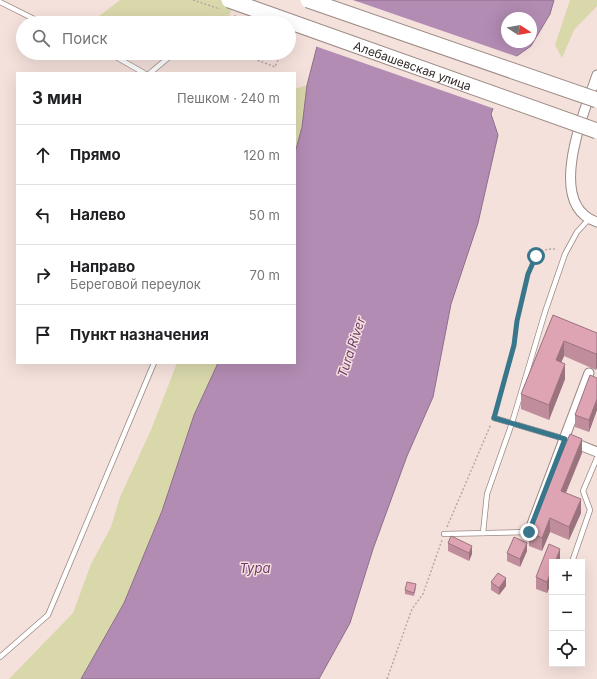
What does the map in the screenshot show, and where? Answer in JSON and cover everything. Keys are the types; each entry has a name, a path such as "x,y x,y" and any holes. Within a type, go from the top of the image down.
{"main road":[{"name":"Алебашевская улица","path":"229,0 274,16"},
{"path":"308,0 597,100"},
{"name":"Алебашевская улица","path":"296,24 597,130"}],"street":[{"path":"593,221 577,206 570,185 575,147 597,75"},
{"path":"529,532 589,373"},
{"path":"565,439 597,452"}],"lane":[{"path":"0,2 28,16"},
{"path":"121,60 142,72"},
{"path":"151,72 166,60"},
{"path":"483,533 487,494 512,423 537,336 565,254 577,232 593,221"},
{"path":"0,657 48,614 154,364"},
{"path":"494,418 565,439"},
{"path":"573,559 590,510 583,491 597,458"},
{"path":"444,534 529,532"}],"path":[{"path":"258,60 276,67 278,60"},
{"path":"387,679 412,609 424,594 444,534 494,418 514,345 517,321 528,274 536,256 543,250 556,249"}],"green space":[{"path":"120,0 236,0 229,16 99,16"},
{"path":"570,0 597,0 597,6 574,30 562,58 555,45"},
{"path":"307,85 302,127 296,149 296,89"},
{"path":"177,364 218,364 194,415 162,511 124,603 81,679 9,679 73,613 91,564 111,527 120,497 151,430"}],"water":[{"name":"Тура","path":"329,0 554,0 550,14 537,36 537,12 501,12 501,48 528,48 511,60 491,114 498,135 478,223 451,304 433,397 407,456 373,549 350,623 319,679 81,679 124,603 162,511 194,415 218,364 296,364 296,149 302,127 307,85"}],"pier":[{"path":"327,0 353,0 518,57 513,61 495,109 315,46"}],"building":[{"path":"553,315 597,333 597,353 596,354 564,341 556,360 565,364 549,405 521,394"},
{"path":"590,375 597,378 597,399 589,420 575,415"},
{"path":"570,434 582,439 561,491 581,499 569,527 550,518 542,538 529,532"},
{"path":"451,536 472,546 469,553 448,543"},
{"path":"514,537 527,543 520,559 507,553"},
{"path":"549,544 560,549 556,559 549,559 549,577 547,582 536,577"},
{"path":"498,573 506,578 499,588 491,582"},
{"path":"407,582 416,584 414,593 405,590"}],"route":[{"path":"529,532 565,439 494,418 514,345 517,321 528,274 536,256"}],"water label":[{"name":"Tura River","path":"351,347"}]}
